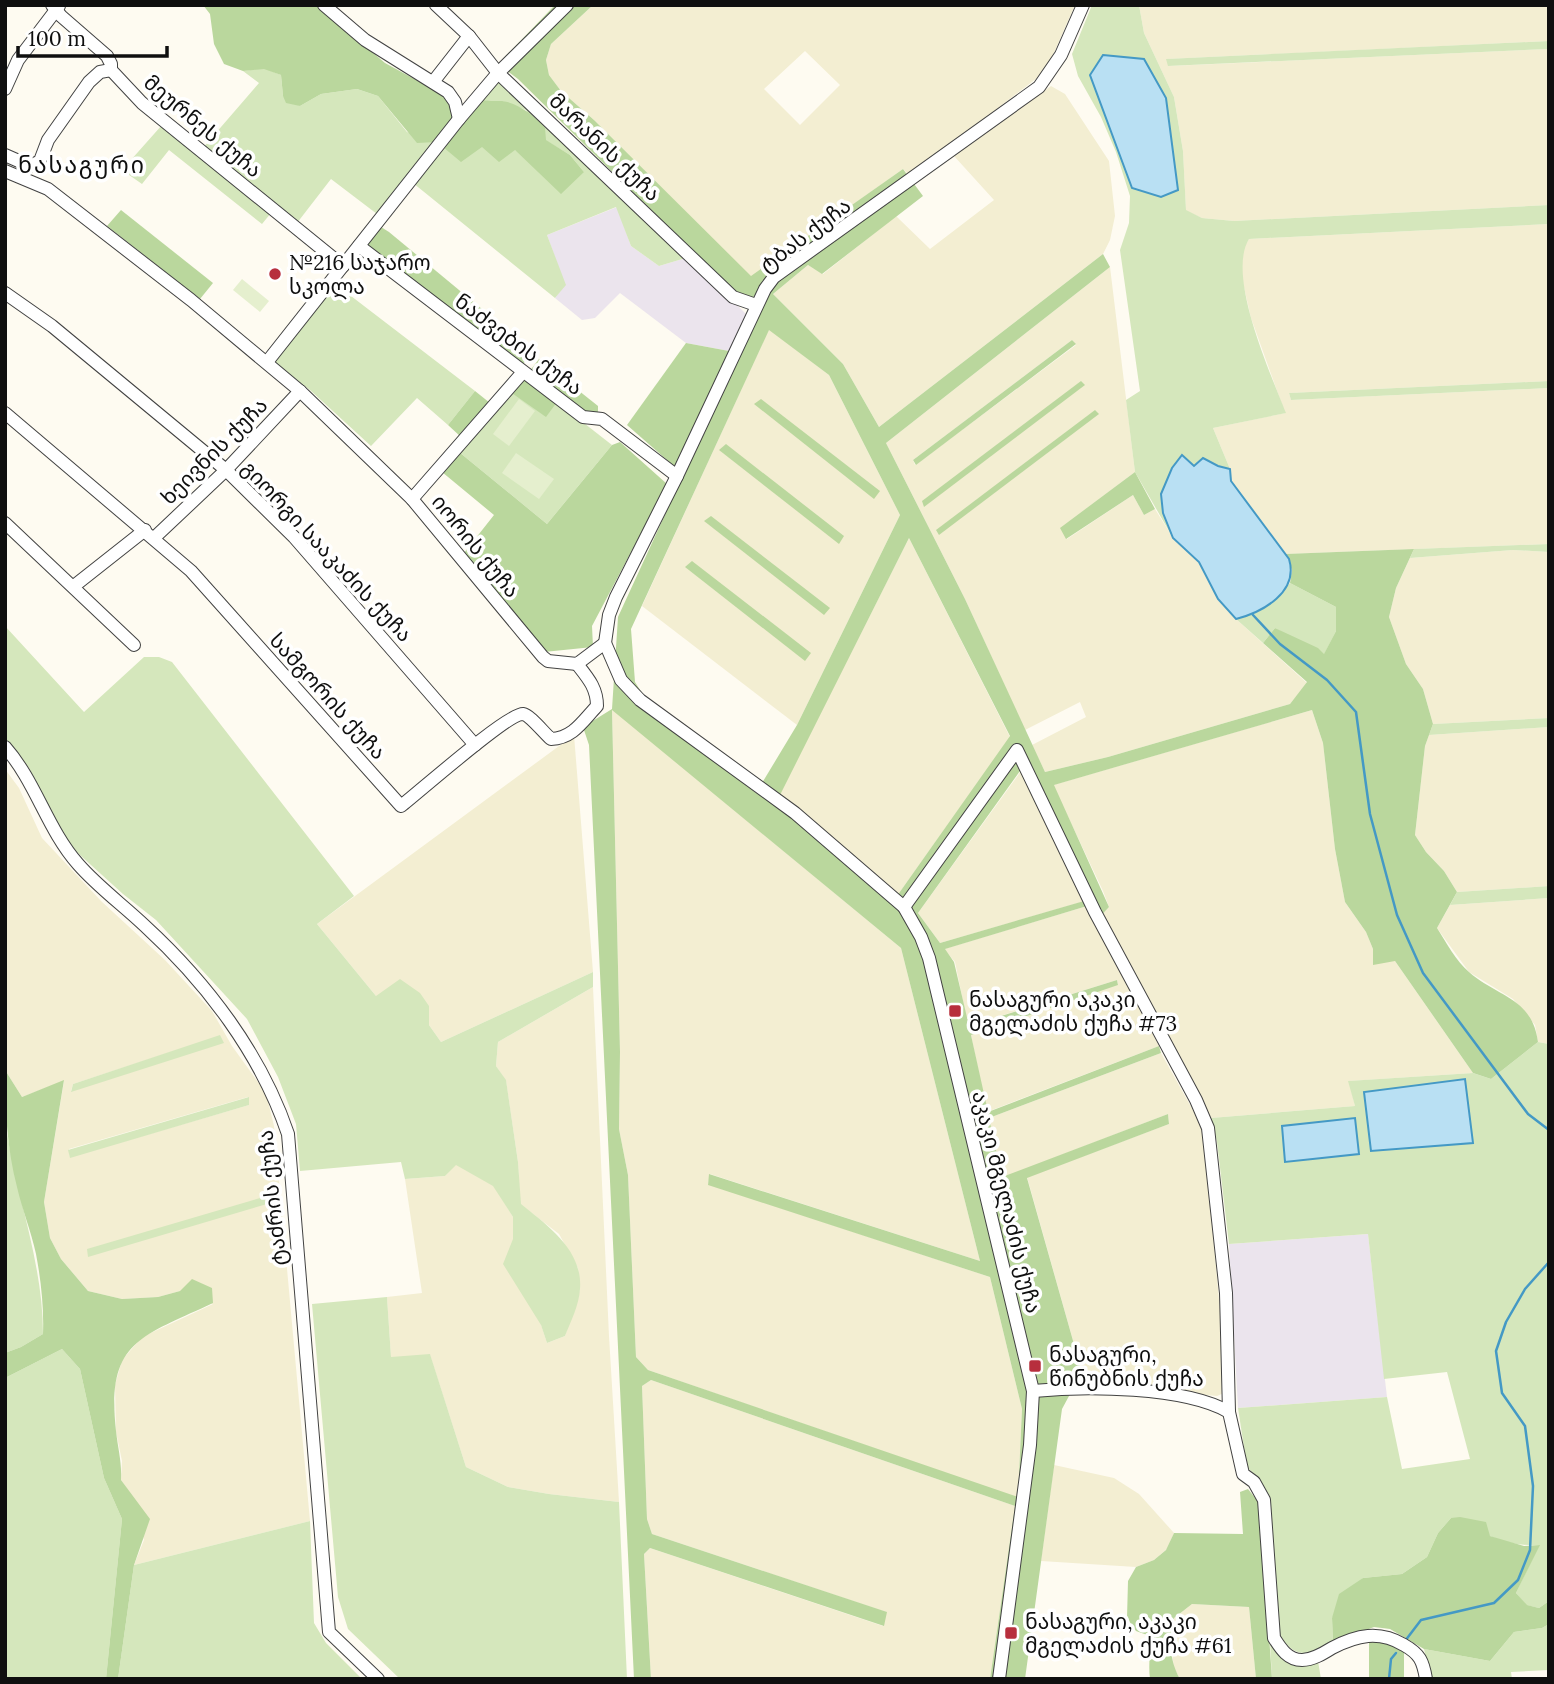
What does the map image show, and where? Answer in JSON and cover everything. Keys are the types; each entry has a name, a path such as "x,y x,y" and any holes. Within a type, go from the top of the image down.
{"street":[{"path":"324,5 385,54 448,92 455,102 459,119"},
{"name":"მარანის ქუჩა","path":"436,5 469,36 498,73 733,297 756,306"},
{"path":"267,362 459,119 498,73 567,5"},
{"name":"ტბას ქუჩა","path":"605,643 616,597 677,476 756,306 774,277 1040,88 1061,55 1083,5"},
{"path":"5,89 18,60 56,7"},
{"name":"მეურნეს ქუჩა","path":"56,7 61,16 107,56 111,70 142,103 343,266"},
{"path":"433,82 469,36"},
{"path":"5,155 30,166 40,161 48,140 89,82 100,72 111,70"},
{"name":"იორის ქუჩა","path":"5,171 48,189 267,362 412,499 538,653 548,661 577,664"},
{"name":"ნაძვების ქუჩა","path":"359,246 583,417 602,419 677,476"},
{"name":"გიორგი სააკაძის ქუჩა","path":"5,293 52,326 226,470 302,547 475,745"},
{"path":"412,499 523,372"},
{"name":"ხეივნის ქუჩა","path":"74,586 150,534 226,470 300,391"},
{"name":"სამგორის ქუჩა","path":"5,413 191,571 401,806 514,716 522,714 531,718 539,729 551,738 564,738 597,706 597,695 592,682 577,664"},
{"path":"5,523 134,645"},
{"path":"577,664 605,643 621,680 640,700 795,813 904,907 1017,750 1095,912 1190,1088 1208,1128 1226,1293 1229,1412 1243,1474 1254,1482 1264,1500 1274,1638 1284,1654 1302,1660 1373,1634 1396,1640 1412,1649 1424,1663 1426,1679"},
{"name":"ტაძრის ქუჩა","path":"5,747 31,783 57,836 87,873 145,926 213,998 239,1035 278,1103 288,1134 329,1632 378,1679"},
{"name":"აკაკი მგელაძის ქუჩა","path":"904,907 929,958 1033,1391 1030,1445 999,1679"},
{"path":"1033,1391 1069,1387 1172,1395 1219,1406 1229,1412"}],"shaded area":[{"path":"593,5 1075,5 1046,71 910,176 903,169 751,277 594,120 561,91 549,75 546,60 551,44","holes":["805,51 840,85 800,125 764,89"]},
{"path":"1139,5 1549,5 1549,41 1167,59 1169,66 1549,49 1549,205 1234,221 1202,218 1186,211 1183,151 1174,97 1144,33"},
{"path":"1051,86 1065,94 1109,161 1115,216 1110,240 1103,254 879,427 843,364 773,294 808,265 823,274 896,216 930,249 994,200 954,156"},
{"path":"617,207 631,246 659,266 689,257 746,314 729,351 686,343 620,293 595,318 582,320 555,298 565,285 547,235"},
{"path":"1549,224 1549,381 1289,393 1291,400 1549,388 1549,544 1285,554 1231,481 1230,469 1213,428 1285,413 1251,318 1241,274 1243,248 1249,239"},
{"path":"1110,267 1135,472 1061,528 1067,539 1133,495 1144,515 1155,509 1173,538 1199,562 1218,599 1236,619 1307,683 1290,704 1108,757 1045,772 1032,745 1086,717 1080,702 1025,730 965,599 886,443","holes":["1072,340 1076,345 915,465 913,460"]},
{"path":"769,329 829,375 900,515 797,725 642,606"},
{"path":"909,538 1010,737 897,896 774,805"},
{"path":"1513,550 1549,552 1549,718 1433,724 1423,689 1406,664 1389,617 1396,588 1410,558"},
{"path":"612,709 901,948 980,1261 710,1174 708,1184 990,1277 1022,1409 1018,1498 648,1370 636,1357 628,1175 619,1129 620,1052"},
{"path":"1312,710 1323,743 1335,849 1345,902 1366,932 1373,949 1395,961 1473,1073 1349,1081 1355,1106 1211,1118 1103,913 1109,907 1103,891 1053,785"},
{"path":"1549,727 1549,886 1457,892 1415,835 1425,746 1429,735"},
{"path":"574,735 593,972 441,1042 429,1025 429,1006 376,996 317,924"},
{"path":"5,769 19,788 42,838 101,901 165,960 212,1011 232,1046 266,1093 274,1126 310,1521 134,1565 144,1540 133,1498 121,1480 122,1461 116,1432 115,1385 122,1360 142,1337 213,1304 180,1291 158,1297 122,1299 88,1291 61,1259 50,1238 44,1202 64,1081 22,1097 5,1070","holes":["220,1036 71,1091 73,1084","248,1097 249,1105 70,1157 69,1149"]},
{"path":"1021,771 1085,901 940,943 918,913"},
{"path":"1549,898 1549,1044 1538,1042 1535,1025 1513,999 1469,972 1437,928 1450,905"},
{"path":"1087,906 1159,1046 987,1112 971,1035 1118,984 1117,980 968,1026 955,962 944,949"},
{"path":"593,987 619,1502 508,1487 466,1467 430,1355 391,1358 387,1297 422,1293 405,1179 445,1176 456,1164 494,1186 513,1217 513,1239 547,1343 565,1336 580,1289 578,1268 559,1234 520,1204 518,1162 506,1081 496,1066 498,1042"},
{"path":"1161,1053 1204,1130 1226,1379 1224,1393 1217,1396 1076,1383 1083,1376 1027,1177 1169,1124 1168,1114 1002,1178 989,1118"},
{"path":"1368,1234 1387,1397 1238,1408 1229,1244"},
{"path":"651,1380 1015,1506 990,1679 651,1679 644,1554 650,1548 883,1626 886,1612 652,1534 647,1519 642,1386"},
{"path":"1054,1465 1114,1478 1139,1494 1174,1533 1167,1549 1154,1560 1136,1567 1041,1561"},
{"path":"1192,1604 1249,1607 1256,1679 1180,1679 1174,1668 1170,1636 1174,1618"}],"green space":[{"path":"203,5 317,5 385,63 442,94 450,102 454,119 436,142 417,143 378,96 357,89 321,94 300,106 286,103 281,75 264,69 243,71 224,64 214,44 210,14"},
{"path":"555,5 593,5 551,44 546,60 549,75 561,91 594,120 751,276 903,169 923,196 822,274 808,265 773,294 843,364 879,427 1103,254 1110,267 886,443 965,599 1045,772 1108,757 1290,704 1307,682 1263,643 1275,628 1318,648 1324,654 1336,631 1336,607 1290,583 1292,570 1285,554 1414,549 1396,588 1389,617 1406,664 1423,689 1433,724 1425,746 1415,835 1457,892 1437,928 1464,968 1512,1000 1529,1016 1538,1042 1491,1079 1473,1073 1395,961 1373,965 1373,949 1366,932 1345,902 1335,849 1323,743 1312,710 1054,785 1109,907 1095,922 1087,906 945,949 954,962 969,1026 1117,980 1118,985 971,1035 988,1112 1159,1046 1161,1053 989,1118 1002,1177 1168,1114 1169,1124 1027,1178 1083,1376 1076,1383 1062,1409 1025,1679 990,1679 1015,1506 651,1380 642,1386 647,1519 652,1534 887,1612 884,1626 650,1548 644,1554 651,1679 634,1679 589,745 583,727 612,709 618,617 753,323 770,292 761,284 753,298 739,297 518,79 498,64","holes":["769,330 829,375 900,515 797,725 756,793 656,715 635,682 631,629","909,538 1010,736 897,896 775,805","612,710 901,948 980,1261 709,1174 708,1185 990,1277 1022,1409 1018,1497 648,1370 636,1357 628,1175 619,1129 620,1052","1020,771 1084,901 940,943 918,913"]},
{"path":"1092,5 1139,5 1144,33 1174,97 1183,151 1186,210 1202,218 1234,221 1549,205 1549,224 1249,239 1243,256 1247,300 1253,325 1286,413 1213,428 1230,469 1203,458 1194,466 1182,455 1163,513 1173,538 1135,472 1126,400 1140,391 1120,250 1129,223 1130,196 1116,152 1101,117 1078,76 1072,54","holes":["1103,55 1144,59 1150,70 1132,188 1091,75"]},
{"path":"1549,41 1549,49 1168,66 1166,59"},
{"path":"264,68 281,75 283,96 300,106 321,94 357,89 378,96 407,132 436,142 377,214 331,179 297,223 202,149 259,83 243,71"},
{"path":"499,79 689,257 659,266 631,246 616,207 547,235 566,285 555,298 413,183 443,147 515,150 584,172 570,155 545,140 526,110 502,101 482,100"},
{"path":"482,100 506,102 531,114 545,128 546,140 570,155 584,172 561,194 515,150 499,162 482,147 461,162 443,147"},
{"path":"162,125 271,213 262,224 169,150 142,184 122,170"},
{"path":"121,210 213,283 200,299 107,226"},
{"path":"381,227 534,352 522,365 368,248 368,243"},
{"path":"242,279 269,301 260,312 233,290"},
{"path":"334,283 475,391 448,425 417,398 371,446 310,390 273,362"},
{"path":"1072,340 1076,344 916,465 913,460"},
{"path":"686,343 729,351 675,467 627,425"},
{"path":"539,359 598,406 598,414 585,413 529,372"},
{"path":"520,376 557,402 546,417 509,391"},
{"path":"1081,381 1085,385 924,507 922,501"},
{"path":"1549,381 1549,388 1291,400 1289,393"},
{"path":"475,391 490,403 461,437 448,425"},
{"path":"509,391 557,402 612,445 547,524 459,452"},
{"path":"519,399 535,411 509,446 493,434"},
{"path":"761,399 880,491 874,499 754,404"},
{"path":"1095,410 1099,414 939,535 936,530"},
{"path":"620,442 667,484 592,626 593,647 544,652 464,553 494,515 442,472 459,452 547,524 612,445"},
{"path":"726,444 844,536 839,544 719,450"},
{"path":"516,453 554,479 539,499 502,473"},
{"path":"1135,472 1155,509 1144,515 1133,495 1066,539 1060,528"},
{"path":"711,516 830,608 824,615 704,521"},
{"path":"1549,544 1549,552 1513,550 1410,558 1414,549"},
{"path":"692,561 811,653 805,661 685,567"},
{"path":"1290,583 1336,607 1336,631 1324,655 1275,628 1263,643 1236,619 1260,610"},
{"path":"5,626 84,712 144,657 159,657 172,662 354,896 317,924 376,996 400,979 420,993 429,1006 429,1025 441,1042 593,972 593,987 498,1042 496,1066 506,1080 521,1204 562,1240 576,1262 580,1289 565,1336 547,1343 541,1325 503,1264 513,1239 513,1217 493,1186 456,1165 445,1176 405,1179 401,1162 300,1171 296,1124 278,1077 247,1019 156,920 70,846 57,828 29,768 5,739"},
{"path":"1549,718 1549,727 1429,735 1433,724"},
{"path":"1549,886 1549,898 1450,905 1457,892"},
{"path":"220,1035 224,1043 71,1092 73,1084"},
{"path":"1538,1042 1549,1044 1549,1601 1539,1608 1526,1605 1516,1593 1539,1545 1502,1540 1467,1522 1451,1518 1438,1533 1427,1557 1402,1574 1363,1578 1332,1618 1333,1642 1311,1652 1293,1650 1280,1637 1269,1495 1247,1467 1238,1408 1387,1397 1402,1469 1470,1459 1447,1372 1384,1379 1368,1234 1229,1244 1217,1142 1211,1118 1355,1106 1348,1081 1473,1073 1491,1079"},
{"path":"5,1070 22,1097 64,1080 44,1202 50,1238 61,1259 88,1291 122,1299 158,1297 180,1291 192,1279 212,1288 213,1303 148,1335 134,1346 123,1360 117,1378 114,1401 121,1480 150,1519 134,1565 118,1679 106,1679 122,1519 104,1478 80,1369 62,1349 5,1378 5,1353 43,1334 43,1324 36,1254 11,1158"},
{"path":"249,1097 249,1105 70,1158 68,1150"},
{"path":"5,1120 34,1253 43,1334 5,1353"},
{"path":"267,1196 267,1204 88,1257 87,1249"},
{"path":"387,1297 391,1357 430,1354 466,1467 508,1487 619,1502 627,1679 400,1679 348,1629 338,1597 312,1304"},
{"path":"62,1349 80,1369 104,1478 122,1519 106,1679 5,1679 5,1378"},
{"path":"1248,1489 1260,1504 1272,1679 1256,1679 1249,1607 1192,1604 1174,1618 1172,1626 1172,1657 1180,1679 1150,1679 1150,1636 1136,1631 1127,1618 1128,1581 1136,1567 1154,1560 1166,1550 1174,1533 1243,1534 1240,1492"},
{"path":"1451,1518 1486,1522 1490,1536 1524,1546 1540,1545 1516,1593 1527,1605 1539,1608 1549,1601 1549,1624 1542,1628 1514,1632 1490,1661 1424,1649 1390,1629 1374,1627 1333,1642 1332,1618 1339,1594 1363,1578 1402,1574 1427,1557 1438,1533"},
{"path":"310,1521 314,1623 326,1643 362,1679 118,1679 134,1565"},
{"path":"1549,1624 1549,1670 1511,1672 1512,1679 1431,1679 1424,1649 1490,1661 1514,1632 1542,1628"},
{"path":"1369,1639 1404,1649 1404,1679 1369,1679"},
{"path":"1270,1641 1277,1653 1318,1661 1321,1679 1272,1679"}],"water":[{"path":"1103,55 1144,59 1166,98 1178,190 1161,197 1132,188 1090,75"},
{"path":"1182,455 1194,466 1203,458 1230,469 1231,481 1289,559 1289,581 1284,591 1267,606 1236,619 1218,599 1199,562 1173,538 1163,513 1161,494 1172,468"},
{"path":"1465,1079 1473,1143 1371,1151 1364,1092"},
{"path":"1355,1118 1359,1154 1285,1162 1282,1126"}],"waterway":[{"path":"1253,615 1280,644 1327,680 1356,712 1370,814 1397,915 1423,973 1528,1114 1549,1130"},
{"path":"1405,1641 1421,1620 1494,1603 1518,1580 1530,1550 1533,1486 1525,1426 1502,1393 1496,1351 1506,1322 1525,1289 1549,1262"},
{"path":"1389,1679 1391,1659 1396,1653"}],"place":[{"name":"№216 საჯარო სკოლა","path":"275,274"},
{"name":"ნასაგური აკაკი მგელაძის ქუჩა #73","path":"955,1011"},
{"name":"ნასაგური, წინუბნის ქუჩა","path":"1035,1366"},
{"name":"ნასაგური, აკაკი მგელაძის ქუჩა #61","path":"1011,1633"}],"district":[{"name":"ნასაგური","path":"82,164"}]}
